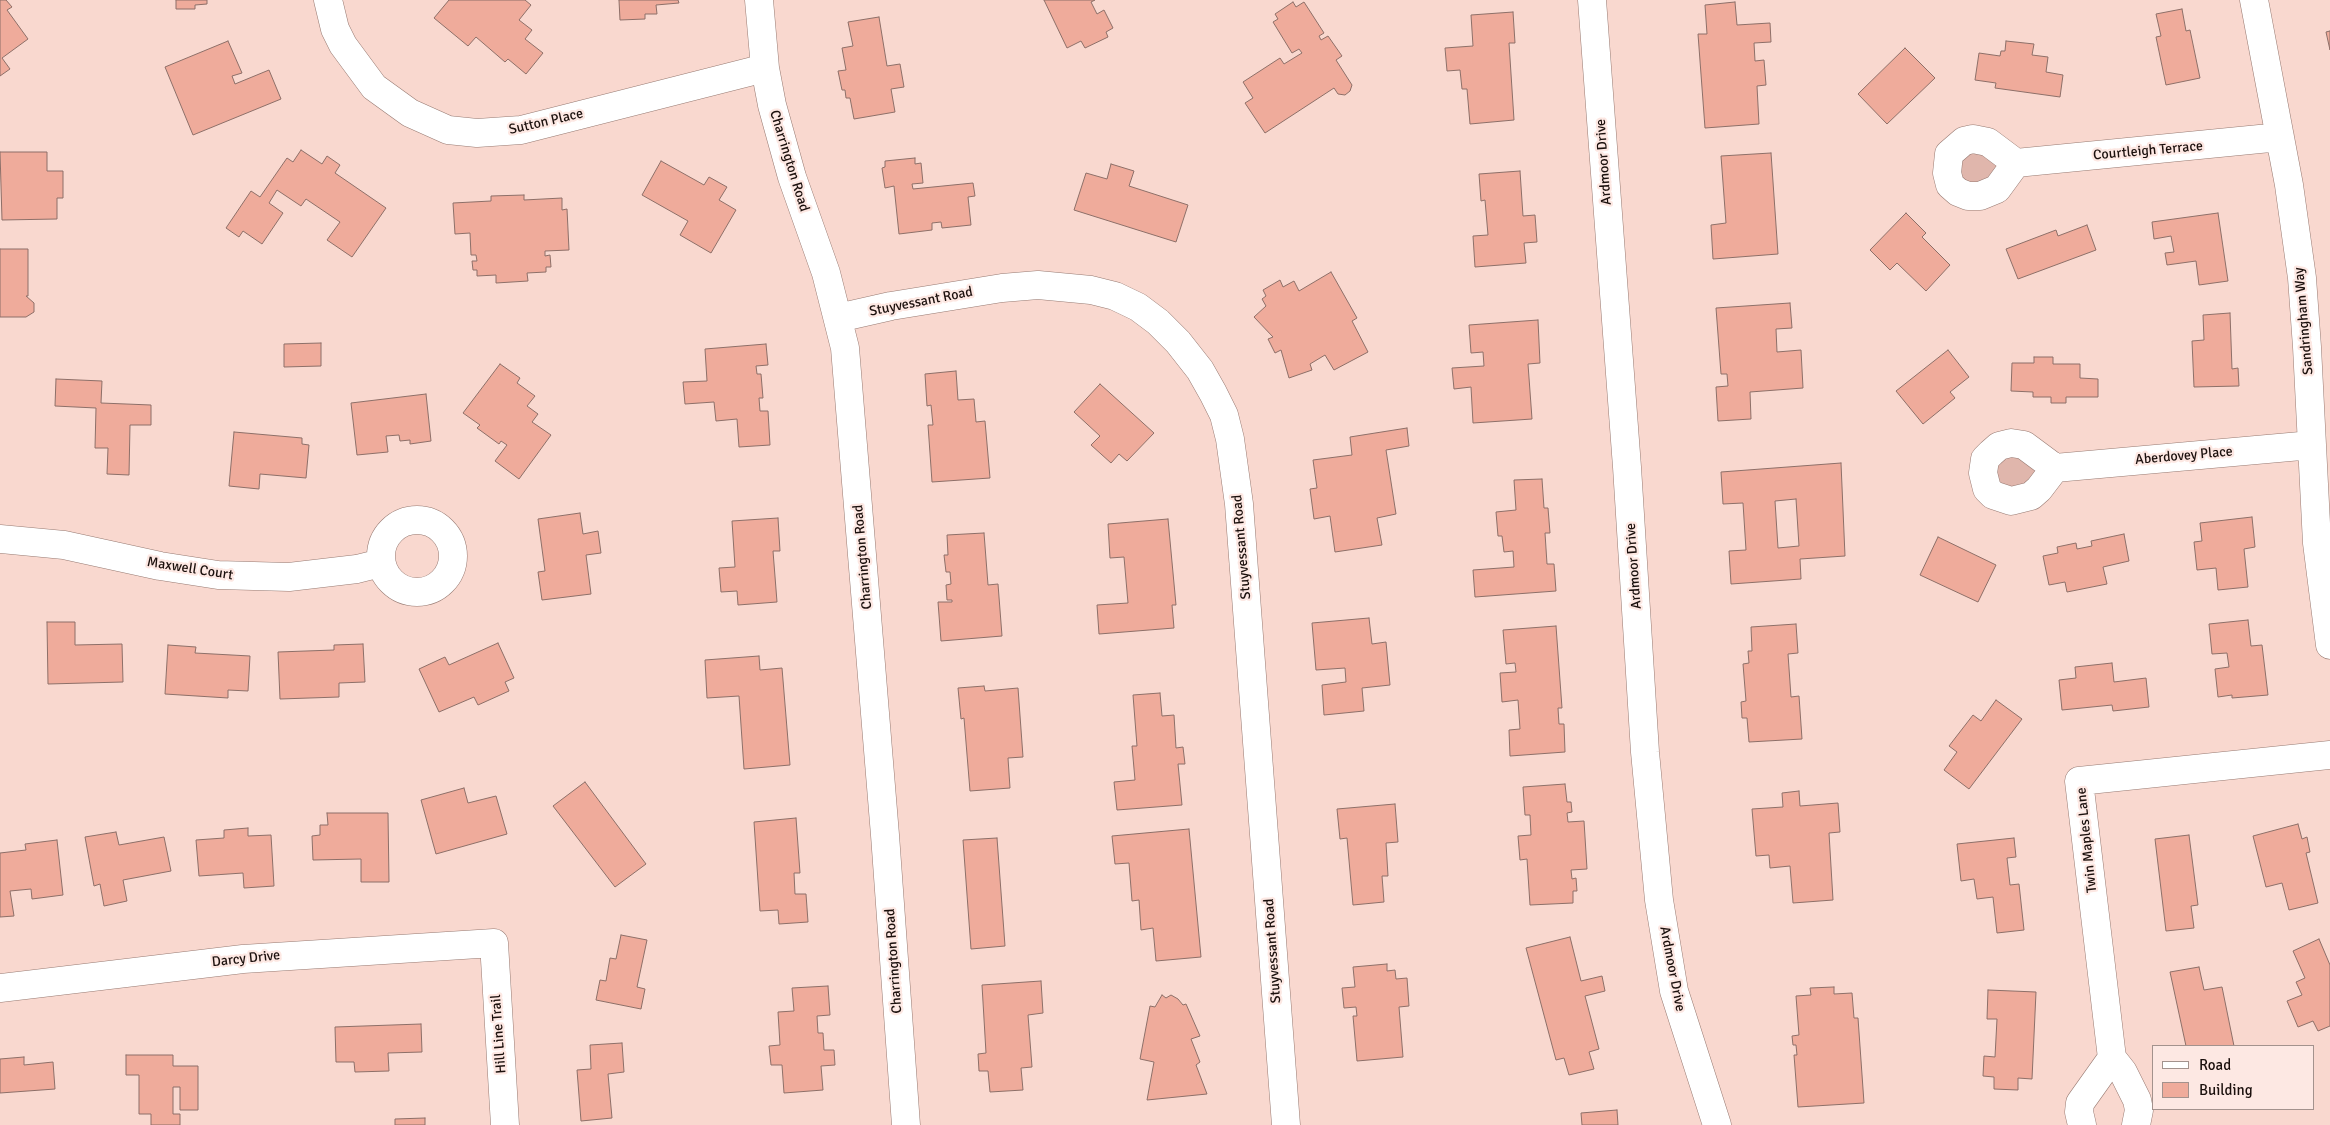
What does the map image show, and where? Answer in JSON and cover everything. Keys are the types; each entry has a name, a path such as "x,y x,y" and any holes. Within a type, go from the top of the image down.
{"street":[{"name":"Sutton Place","path":"328,0 335,29 343,45 374,87 410,114 448,130 477,133 521,130 765,68"},
{"name":"Charrington Road","path":"759,0 765,68 772,105 790,171 819,252 838,318 849,384 906,1125"},
{"name":"Ardmoor Drive","path":"1592,0 1627,467 1645,752 1659,900 1674,991 1717,1125"},
{"name":"Sandringham Way","path":"2254,0 2280,137 2302,278 2317,543 2330,645"},
{"name":"Courtleigh Terrace","path":"2016,163 2280,137"},
{"name":"Stuyvessant Road","path":"838,318 891,306 1002,288 1060,286 1091,290 1115,296 1138,307 1158,322 1178,342 1208,385 1224,415 1230,439 1240,504 1286,1125"},
{"name":"Aberdovey Place","path":"2055,468 2312,445"},
{"name":"Maxwell Court","path":"0,539 71,546 160,566 218,575 289,577 356,569 381,563"},
{"name":"Twin Maples Lane","path":"2136,1125 2139,1110 2138,1100 2123,1072 2112,1058 2079,781 2330,755"},
{"name":"Darcy Drive","path":"0,988 243,958 494,943"},
{"name":"Hill Line Trail","path":"494,943 505,1125"},
{"path":"2082,1125 2079,1112 2080,1103 2112,1058"}],"shaded area":[{"path":"1972,149 1999,164 1987,183 1968,187 1955,168"},
{"path":"2013,453 2038,469 2023,490 2001,487 1995,466"}],"building":[{"path":"0,0 6,0 12,7 7,10 28,39 2,58 10,69 0,76"},
{"path":"176,0 207,0 207,4 195,5 195,9 176,9"},
{"path":"449,0 525,0 531,5 519,20 532,30 525,39 543,53 526,74 508,59 505,62 476,37 468,46 434,18"},
{"path":"619,0 678,0 679,3 656,5 657,14 645,14 645,19 620,20"},
{"path":"1044,0 1095,0 1091,2 1097,14 1104,10 1113,28 1106,32 1108,37 1085,48 1081,41 1067,48"},
{"path":"1293,2 1296,7 1304,2 1324,33 1319,36 1321,40 1328,36 1342,56 1336,60 1352,85 1350,91 1345,95 1338,94 1334,88 1265,133 1245,103 1253,98 1243,82 1280,58 1284,64 1302,53 1299,49 1292,53 1273,22 1278,19 1275,14"},
{"path":"1735,2 1737,25 1770,23 1771,42 1754,43 1755,61 1764,60 1766,85 1757,86 1759,124 1705,128 1698,34 1707,34 1705,5"},
{"path":"2182,9 2186,31 2190,30 2200,78 2166,85 2156,37 2161,36 2156,14"},
{"path":"1513,12 1515,43 1509,43 1514,120 1470,124 1467,89 1462,89 1460,70 1447,71 1445,48 1473,46 1471,15"},
{"path":"879,17 887,66 900,64 904,87 891,89 895,112 854,119 850,98 846,98 845,90 842,90 838,71 846,70 842,48 853,46 848,22"},
{"path":"2330,31 2330,50 2326,32"},
{"path":"228,41 242,73 232,76 235,84 269,70 281,99 193,135 165,67"},
{"path":"2006,41 2034,44 2032,55 2048,57 2046,72 2063,75 2060,97 1995,88 1996,83 1975,80 1979,53 2000,56 2001,51 2005,51"},
{"path":"1905,48 1935,78 1887,124 1858,94"},
{"path":"301,150 322,164 327,156 340,165 335,173 386,208 352,257 327,240 340,222 306,199 301,206 277,190 269,203 283,213 262,244 243,231 239,237 226,228 251,191 260,197 287,158 293,162"},
{"path":"0,152 47,152 47,171 63,171 63,198 57,198 57,219 2,220"},
{"path":"1771,153 1778,254 1713,259 1711,225 1726,223 1721,156"},
{"path":"915,158 915,164 921,163 923,183 912,184 913,189 973,183 975,196 968,197 971,225 942,228 941,222 932,223 932,230 899,234 894,186 885,188 882,168 885,167 885,161"},
{"path":"661,161 704,185 709,177 727,187 719,200 736,210 711,253 680,235 688,221 642,195"},
{"path":"1111,164 1134,171 1129,186 1188,205 1176,242 1074,210 1086,173 1107,179"},
{"path":"1520,171 1523,216 1535,215 1537,242 1524,243 1526,263 1475,267 1473,236 1488,235 1485,200 1481,201 1479,174"},
{"path":"524,195 524,200 562,198 562,210 567,209 569,250 545,251 545,256 550,255 551,267 546,267 546,272 527,273 528,281 496,283 496,275 477,276 477,270 473,270 472,261 477,261 476,255 471,255 470,233 455,234 453,203 491,201 491,196"},
{"path":"1906,213 1926,233 1922,237 1950,265 1926,291 1897,263 1890,270 1870,250"},
{"path":"2218,213 2228,281 2199,285 2196,261 2167,265 2165,253 2174,252 2171,236 2154,239 2152,222"},
{"path":"2087,225 2096,250 2018,279 2006,249 2056,230 2058,236"},
{"path":"0,249 28,249 28,296 26,296 34,303 34,312 26,317 0,317"},
{"path":"1331,272 1357,318 1352,321 1368,352 1334,370 1325,355 1310,364 1312,370 1289,378 1281,350 1275,353 1268,339 1273,337 1254,317 1266,306 1262,299 1266,296 1263,290 1280,280 1283,287 1294,281 1299,291"},
{"path":"1790,303 1792,328 1776,329 1777,352 1801,350 1803,388 1750,392 1751,419 1718,421 1716,387 1728,386 1727,374 1721,374 1716,308"},
{"path":"2230,313 2232,369 2238,368 2239,386 2194,387 2192,341 2204,340 2203,315"},
{"path":"1538,320 1540,363 1528,364 1532,419 1473,423 1471,387 1454,389 1452,368 1484,366 1483,352 1471,353 1469,325"},
{"path":"321,343 321,366 284,367 284,344"},
{"path":"766,344 768,365 756,366 757,374 761,374 763,398 759,398 760,411 768,411 770,445 739,447 737,419 716,421 714,402 685,404 683,382 707,381 705,349"},
{"path":"1948,350 1969,377 1950,392 1955,398 1923,424 1896,391"},
{"path":"2034,357 2053,357 2053,364 2080,364 2080,378 2098,379 2098,397 2066,397 2066,403 2051,403 2051,397 2033,397 2033,392 2011,391 2012,363 2034,363"},
{"path":"500,364 520,378 517,383 535,396 527,406 538,414 532,422 551,435 519,479 495,461 507,445 501,441 499,444 477,428 480,425 463,413"},
{"path":"956,371 958,400 974,399 976,422 985,421 990,478 932,482 928,425 933,425 931,405 927,406 925,374"},
{"path":"56,379 102,381 101,403 151,405 151,425 130,425 129,475 107,474 108,448 95,448 96,408 55,406"},
{"path":"1100,384 1154,433 1127,461 1119,454 1111,463 1091,445 1100,436 1074,412"},
{"path":"426,394 431,441 410,444 410,440 400,441 399,435 386,436 388,452 357,455 351,403"},
{"path":"1407,428 1409,446 1386,450 1396,514 1377,518 1382,545 1335,552 1330,516 1314,519 1310,489 1317,488 1313,460 1352,455 1350,437"},
{"path":"234,432 302,438 302,444 309,445 306,478 260,474 259,489 229,486"},
{"path":"1841,463 1845,556 1800,559 1801,579 1731,584 1729,551 1746,550 1743,503 1723,504 1721,472","holes":["1796,499 1799,546 1778,548 1775,501"]},
{"path":"1542,479 1544,508 1548,508 1550,533 1545,533 1547,564 1554,564 1556,591 1475,597 1473,570 1514,567 1513,551 1504,552 1502,536 1498,536 1496,512 1516,510 1514,480"},
{"path":"580,513 583,534 598,531 601,553 586,555 591,594 542,600 538,572 545,571 538,519"},
{"path":"2252,517 2255,547 2244,549 2248,587 2218,590 2216,568 2197,570 2194,542 2202,541 2200,523"},
{"path":"778,518 780,551 773,551 777,602 738,605 737,591 721,592 719,568 735,567 732,521"},
{"path":"1168,519 1176,605 1172,605 1174,628 1099,634 1097,605 1128,603 1124,557 1110,558 1108,524"},
{"path":"984,533 988,585 998,584 1002,636 941,641 938,602 952,602 952,600 947,600 946,585 951,584 950,572 946,572 944,555 948,555 947,535"},
{"path":"2124,534 2129,561 2103,567 2107,584 2067,592 2065,582 2049,585 2043,556 2058,553 2057,547 2076,543 2077,549 2092,546 2091,541"},
{"path":"1938,537 1996,565 1978,602 1920,575"},
{"path":"1369,618 1372,644 1386,642 1390,685 1362,688 1364,711 1324,715 1322,685 1346,682 1345,668 1316,670 1312,623"},
{"path":"2248,620 2251,646 2262,645 2268,695 2232,698 2232,695 2218,697 2215,669 2229,667 2227,653 2212,654 2209,624"},
{"path":"47,622 75,622 75,645 122,644 123,682 48,684"},
{"path":"1796,624 1798,653 1788,654 1791,697 1799,696 1802,739 1749,742 1747,718 1742,718 1741,702 1746,701 1743,664 1749,663 1748,651 1752,651 1751,627"},
{"path":"1556,626 1562,708 1558,708 1559,724 1564,724 1565,752 1510,756 1509,730 1520,729 1518,700 1502,702 1500,673 1516,672 1515,663 1506,664 1503,630"},
{"path":"498,643 514,678 505,682 509,691 478,705 474,697 439,712 419,669 445,657 449,665"},
{"path":"363,644 365,682 339,683 339,697 280,699 278,652 334,650 334,645"},
{"path":"168,645 196,647 195,653 250,656 248,691 228,690 228,698 165,694"},
{"path":"759,656 760,670 782,668 790,765 744,769 739,696 707,698 705,660"},
{"path":"2112,663 2114,682 2146,678 2149,707 2113,711 2112,705 2062,710 2059,680 2076,678 2075,667"},
{"path":"984,686 985,691 1018,688 1023,757 1008,758 1010,788 970,791 964,718 961,719 958,688"},
{"path":"1160,693 1162,716 1174,715 1176,748 1183,747 1185,764 1178,764 1182,805 1117,810 1114,782 1135,780 1132,746 1137,746 1133,695"},
{"path":"1996,700 2022,719 1969,789 1944,770 1957,752 1949,746 1973,715 1981,721"},
{"path":"585,782 646,864 615,887 553,806"},
{"path":"1565,784 1567,802 1571,802 1572,812 1567,813 1568,822 1584,821 1587,869 1571,870 1572,879 1576,878 1577,891 1573,891 1573,903 1530,905 1527,859 1520,860 1518,836 1531,835 1530,815 1525,815 1523,787"},
{"path":"464,788 468,803 496,796 507,834 436,854 421,800"},
{"path":"1799,791 1800,806 1838,803 1840,832 1829,833 1833,900 1793,903 1790,866 1770,868 1769,855 1756,856 1752,809 1783,807 1782,793"},
{"path":"1395,804 1398,842 1386,843 1388,876 1382,876 1384,902 1353,905 1347,838 1340,839 1337,809"},
{"path":"327,813 388,813 389,882 361,882 361,859 313,860 312,836 320,835 320,825 328,825"},
{"path":"796,818 800,873 794,873 795,894 806,894 808,922 779,924 778,910 760,911 754,822"},
{"path":"2298,824 2302,839 2307,837 2310,852 2306,853 2318,903 2289,910 2282,883 2266,887 2253,836"},
{"path":"248,828 248,836 271,835 274,886 244,888 243,873 199,876 196,840 224,838 224,830"},
{"path":"1189,829 1201,957 1156,961 1153,928 1141,930 1139,900 1132,901 1129,863 1115,864 1112,836"},
{"path":"116,832 119,845 164,837 171,871 123,880 127,901 104,906 100,884 94,886 85,837"},
{"path":"2189,835 2198,905 2191,906 2194,928 2166,931 2155,839"},
{"path":"997,838 1005,946 971,949 963,840"},
{"path":"2014,838 2016,857 2007,858 2010,885 2019,884 2024,930 1997,933 1993,897 1977,899 1974,879 1961,881 1957,844"},
{"path":"57,840 63,895 32,899 31,889 10,891 14,916 0,917 0,853 26,850 25,844"},
{"path":"621,935 647,940 637,987 645,989 641,1009 596,1000 600,980 606,981 610,958 616,959"},
{"path":"1570,937 1581,981 1602,976 1605,991 1585,996 1599,1049 1589,1052 1594,1069 1569,1075 1564,1058 1556,1060 1526,948"},
{"path":"2319,939 2330,965 2330,1026 2318,1031 2313,1021 2298,1027 2287,1001 2302,995 2296,982 2305,978 2293,951"},
{"path":"1387,964 1387,971 1395,970 1396,979 1407,978 1409,1006 1399,1007 1403,1057 1357,1061 1353,1016 1357,1016 1356,1007 1344,1008 1342,988 1355,987 1353,967"},
{"path":"2199,967 2204,990 2222,987 2234,1045 2186,1045 2170,972"},
{"path":"1041,981 1043,1013 1028,1015 1032,1067 1021,1068 1023,1090 990,1092 988,1071 979,1071 978,1054 986,1053 982,985"},
{"path":"828,986 830,1015 817,1016 818,1033 823,1033 824,1050 834,1050 835,1065 821,1066 823,1090 784,1093 782,1065 771,1065 769,1046 780,1045 778,1012 794,1011 792,988"},
{"path":"1834,987 1834,994 1852,993 1854,1018 1858,1018 1864,1103 1798,1107 1794,1055 1797,1055 1796,1045 1793,1045 1792,1036 1799,1035 1796,996 1811,995 1810,988"},
{"path":"1988,990 2036,992 2032,1079 2018,1078 2018,1090 1994,1089 1994,1077 1983,1076 1984,1056 1995,1057 1997,1019 1987,1019"},
{"path":"1162,995 1166,998 1171,995 1183,1005 1186,1004 1200,1036 1191,1039 1200,1062 1196,1065 1207,1094 1147,1100 1154,1062 1140,1059 1150,1006 1155,1007"},
{"path":"421,1024 422,1052 388,1053 389,1071 355,1072 354,1062 336,1062 335,1027"},
{"path":"622,1043 624,1072 608,1074 612,1118 581,1121 577,1070 591,1069 590,1045"},
{"path":"126,1055 173,1055 173,1066 198,1066 198,1110 180,1110 180,1087 173,1087 173,1114 180,1114 180,1125 151,1125 151,1114 139,1114 139,1075 126,1075"},
{"path":"24,1057 24,1065 53,1062 55,1089 0,1093 0,1059"},
{"path":"1617,1110 1618,1125 1582,1125 1581,1113"},
{"path":"425,1118 425,1125 395,1125 395,1119"}]}
